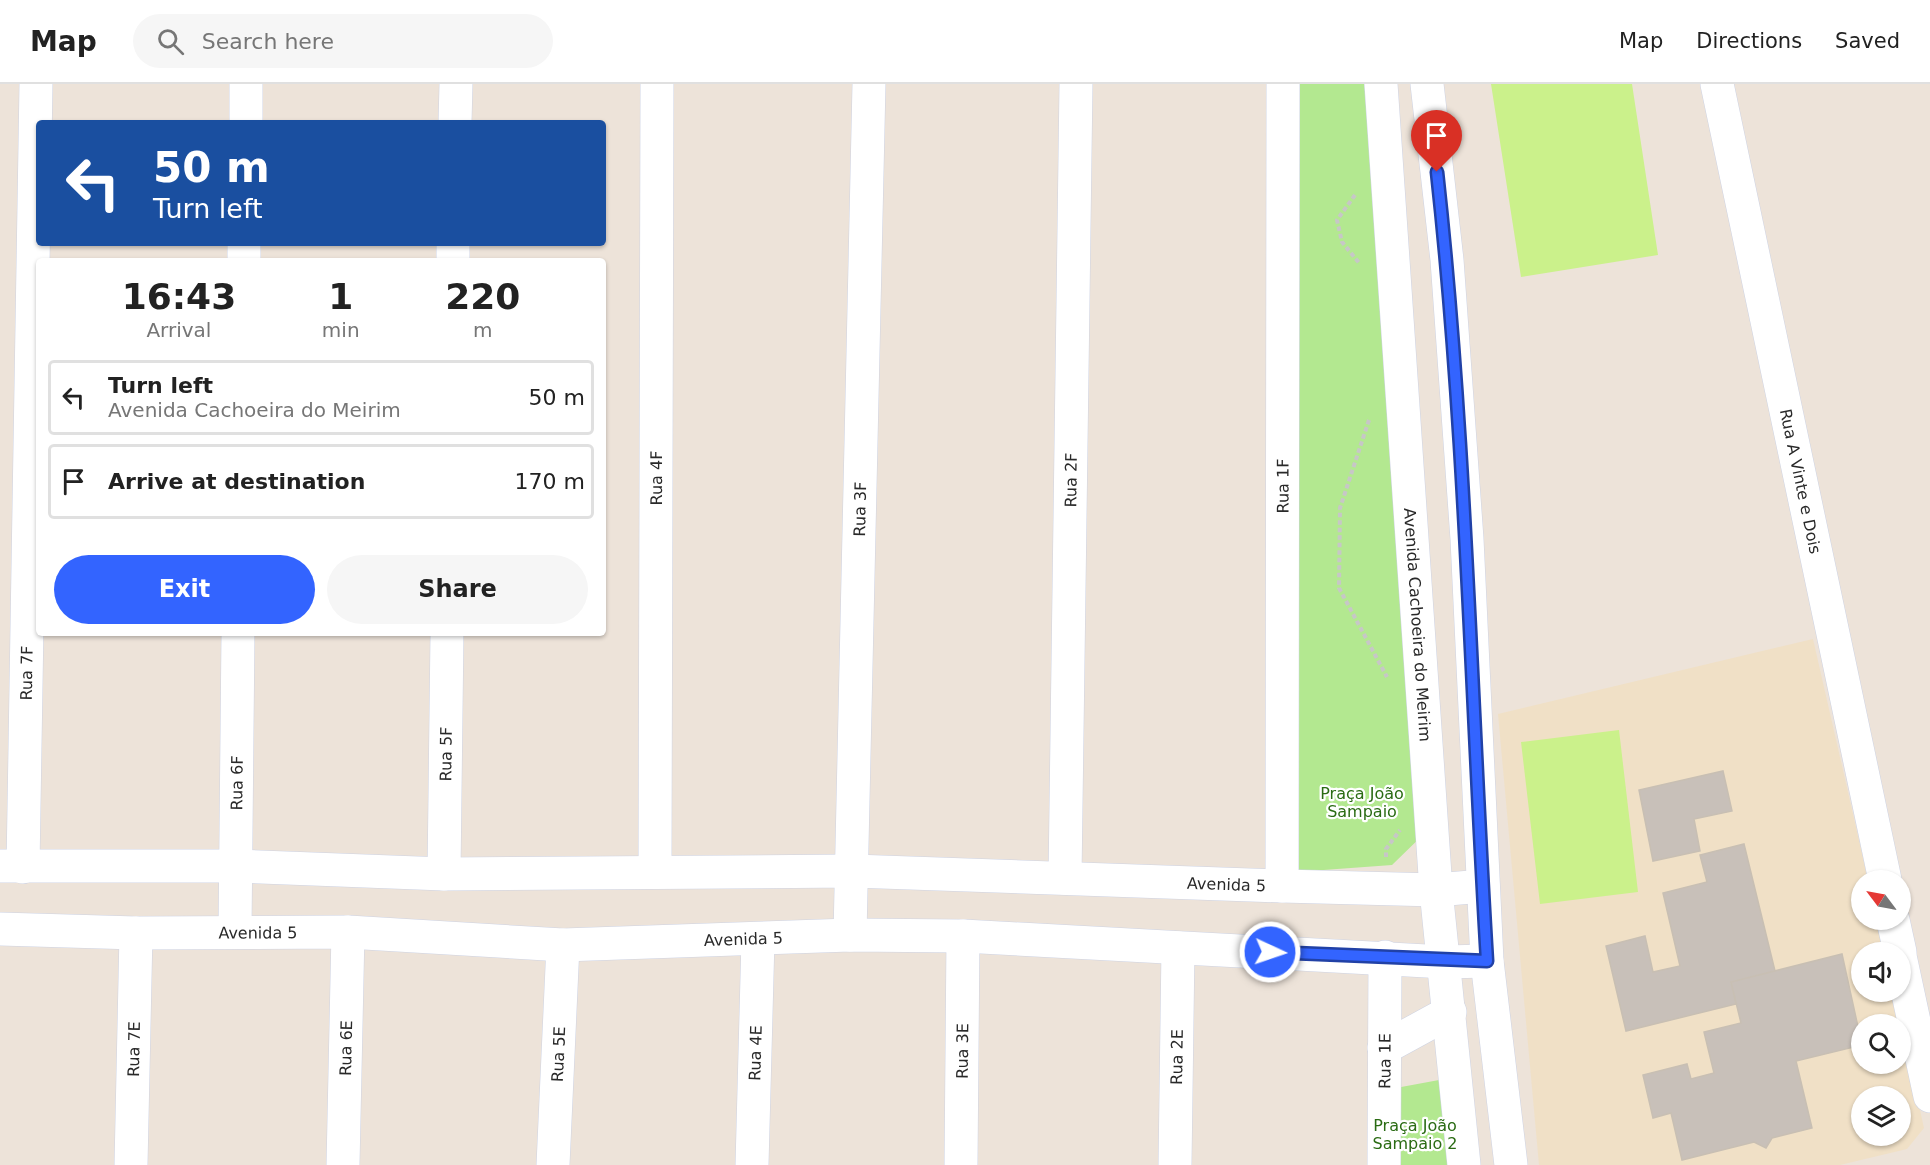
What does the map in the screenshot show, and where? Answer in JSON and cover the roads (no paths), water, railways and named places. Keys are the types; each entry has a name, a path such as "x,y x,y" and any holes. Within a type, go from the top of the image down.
{"street":[{"name":"Rua 7F","path":"11,866 36,84"},
{"path":"246,84 246,120"},
{"path":"455,120 456,84"},
{"name":"Rua 4F","path":"655,871 657,84"},
{"name":"Rua 3F","path":"850,935 869,84"},
{"name":"Rua 2F","path":"1065,878 1076,84"},
{"name":"Rua 1F","path":"1282,886 1283,84"},
{"name":"Avenida Cachoeira do Meirim","path":"1381,84 1436,890 1464,1165"},
{"path":"1427,84 1447,260 1467,539 1487,961 1511,1165"},
{"name":"Rua A Vinte e Dois","path":"1717,84 1883,870"},
{"name":"Rua 6F","path":"236,931 238,636"},
{"name":"Rua 5F","path":"444,874 447,636"},
{"name":"Avenida 5","path":"11,866 235,866 444,874 853,871 1436,890 1483,886"},
{"name":"Avenida 5","path":"0,928 136,933 348,932 563,945 850,935 963,936 1385,957 1444,962 1487,961"},
{"name":"Rua 6E","path":"343,1165 348,932"},
{"name":"Rua 7E","path":"131,1165 136,933"},
{"name":"Rua 3E","path":"961,1165 963,936"},
{"name":"Rua 4E","path":"752,1165 758,939"},
{"name":"Rua 5E","path":"553,1165 563,945"},
{"name":"Rua 2E","path":"1175,1165 1178,948"},
{"name":"Rua 1E","path":"1384,1165 1385,957"},
{"path":"1910,1002 1930,1096"},
{"path":"1384,1048 1450,1012"}],"park label":[{"name":"Praça João Sampaio","path":"1362,802"},
{"name":"Praça João Sampaio 2","path":"1415,1134"}]}
